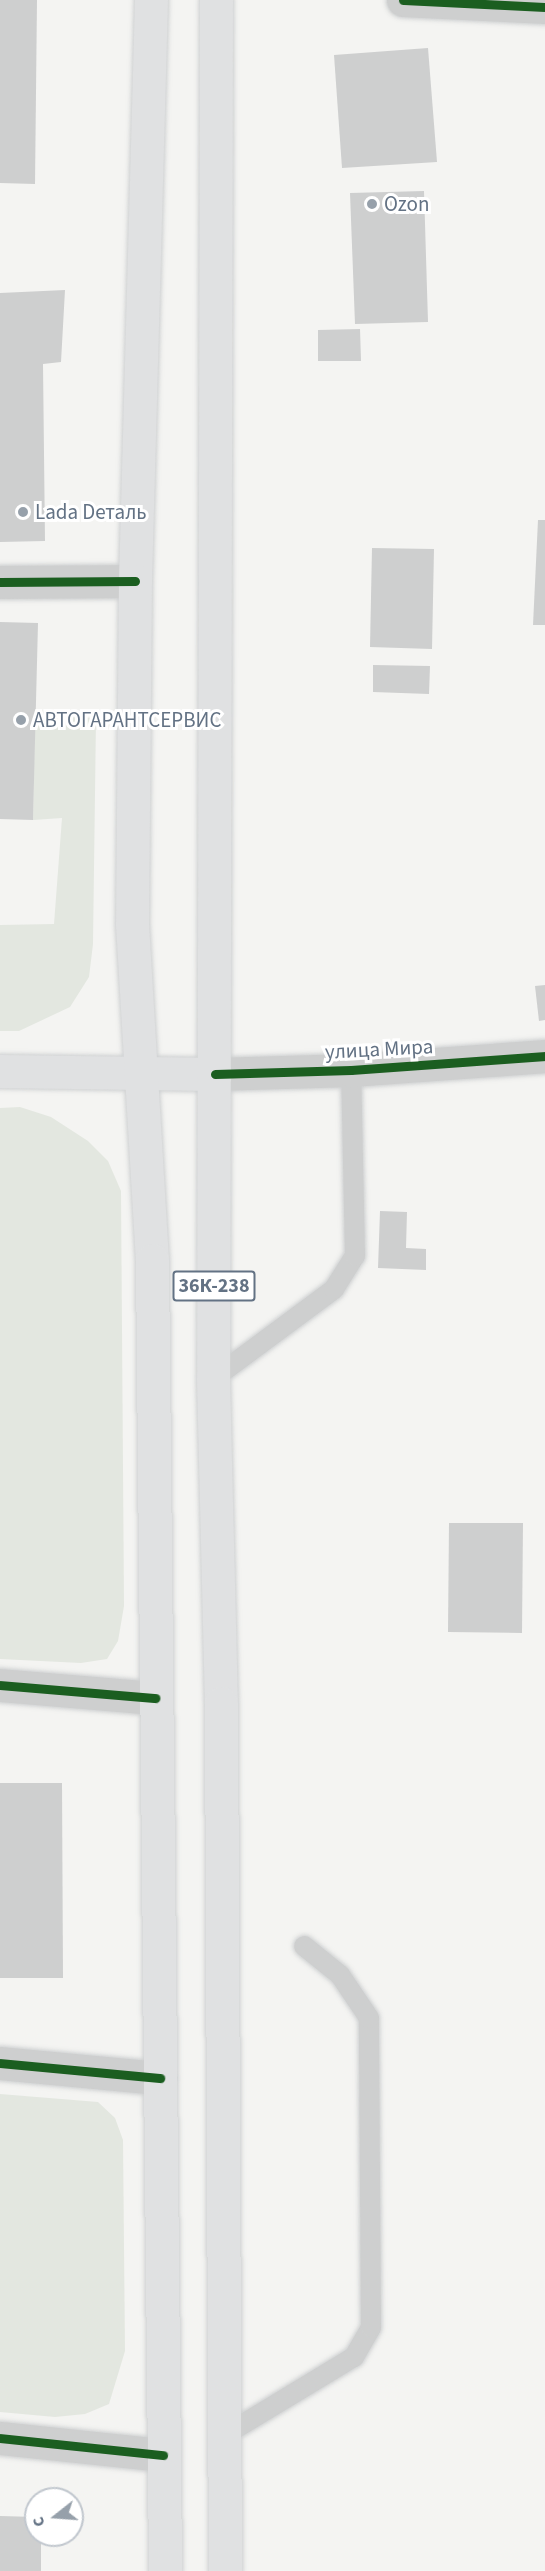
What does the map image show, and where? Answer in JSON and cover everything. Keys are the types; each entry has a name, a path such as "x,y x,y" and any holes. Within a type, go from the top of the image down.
{"main road":[{"path":"151,0 135,581 132,924 152,1260 165,2571"},
{"name":"36К-238","path":"216,0 216,1074 213,1379 221,1703 225,2571"},
{"name":"улица Мира","path":"0,1071 216,1074"}],"street":[{"path":"403,0 545,7"},
{"path":"0,582 135,581"},
{"name":"улица Мира","path":"216,1074 351,1070 545,1056"},
{"path":"0,1684 155,1698"},
{"path":"0,2062 160,2078"},
{"path":"0,2438 163,2455"}],"lane":[{"path":"213,1379 334,1289 355,1256 351,1070"},
{"path":"225,2436 354,2357 371,2327 369,2018 340,1975 304,1946"}],"shaded area":[{"path":"35,709 96,719 93,944 89,977 70,1007 19,1031 0,1031 0,925 54,924 62,818 33,820"},
{"path":"20,1107 51,1117 88,1141 108,1161 121,1191 124,1606 118,1641 107,1659 81,1663 0,1659 0,1108"},
{"path":"0,2094 98,2102 115,2118 123,2140 125,2351 109,2404 85,2414 55,2417 0,2412"}],"building":[{"path":"0,0 37,0 35,184 0,183"},
{"path":"428,48 437,162 342,168 334,55"},
{"path":"424,191 428,322 355,324 350,193"},
{"path":"65,290 61,362 43,364 45,541 0,542 0,293"},
{"path":"360,329 361,361 318,361 318,330"},
{"path":"538,520 545,520 545,625 533,625"},
{"path":"372,548 434,549 432,649 370,647"},
{"path":"0,622 38,623 33,820 0,819"},
{"path":"373,665 430,666 429,694 373,692"},
{"path":"545,985 545,1020 539,1021 535,986"},
{"path":"380,1211 407,1212 406,1248 426,1249 426,1270 378,1268"},
{"path":"449,1523 523,1523 522,1633 448,1632"},
{"path":"0,1783 62,1783 63,1978 0,1978"},
{"path":"0,2516 24,2517 24,2547 41,2547 41,2571 0,2571"}],"cycle path":[{"path":"403,0 545,7"},
{"path":"0,582 135,581"},
{"path":"215,1074 351,1070 545,1056"},
{"path":"0,1685 155,1698"},
{"path":"0,2063 160,2078"},
{"path":"0,2438 163,2455"}],"place":[{"name":"Ozon","path":"372,204"},
{"name":"Lada Dеталь","path":"23,512"},
{"name":"АВТОГАРАНТСЕРВИС","path":"21,720"}]}
